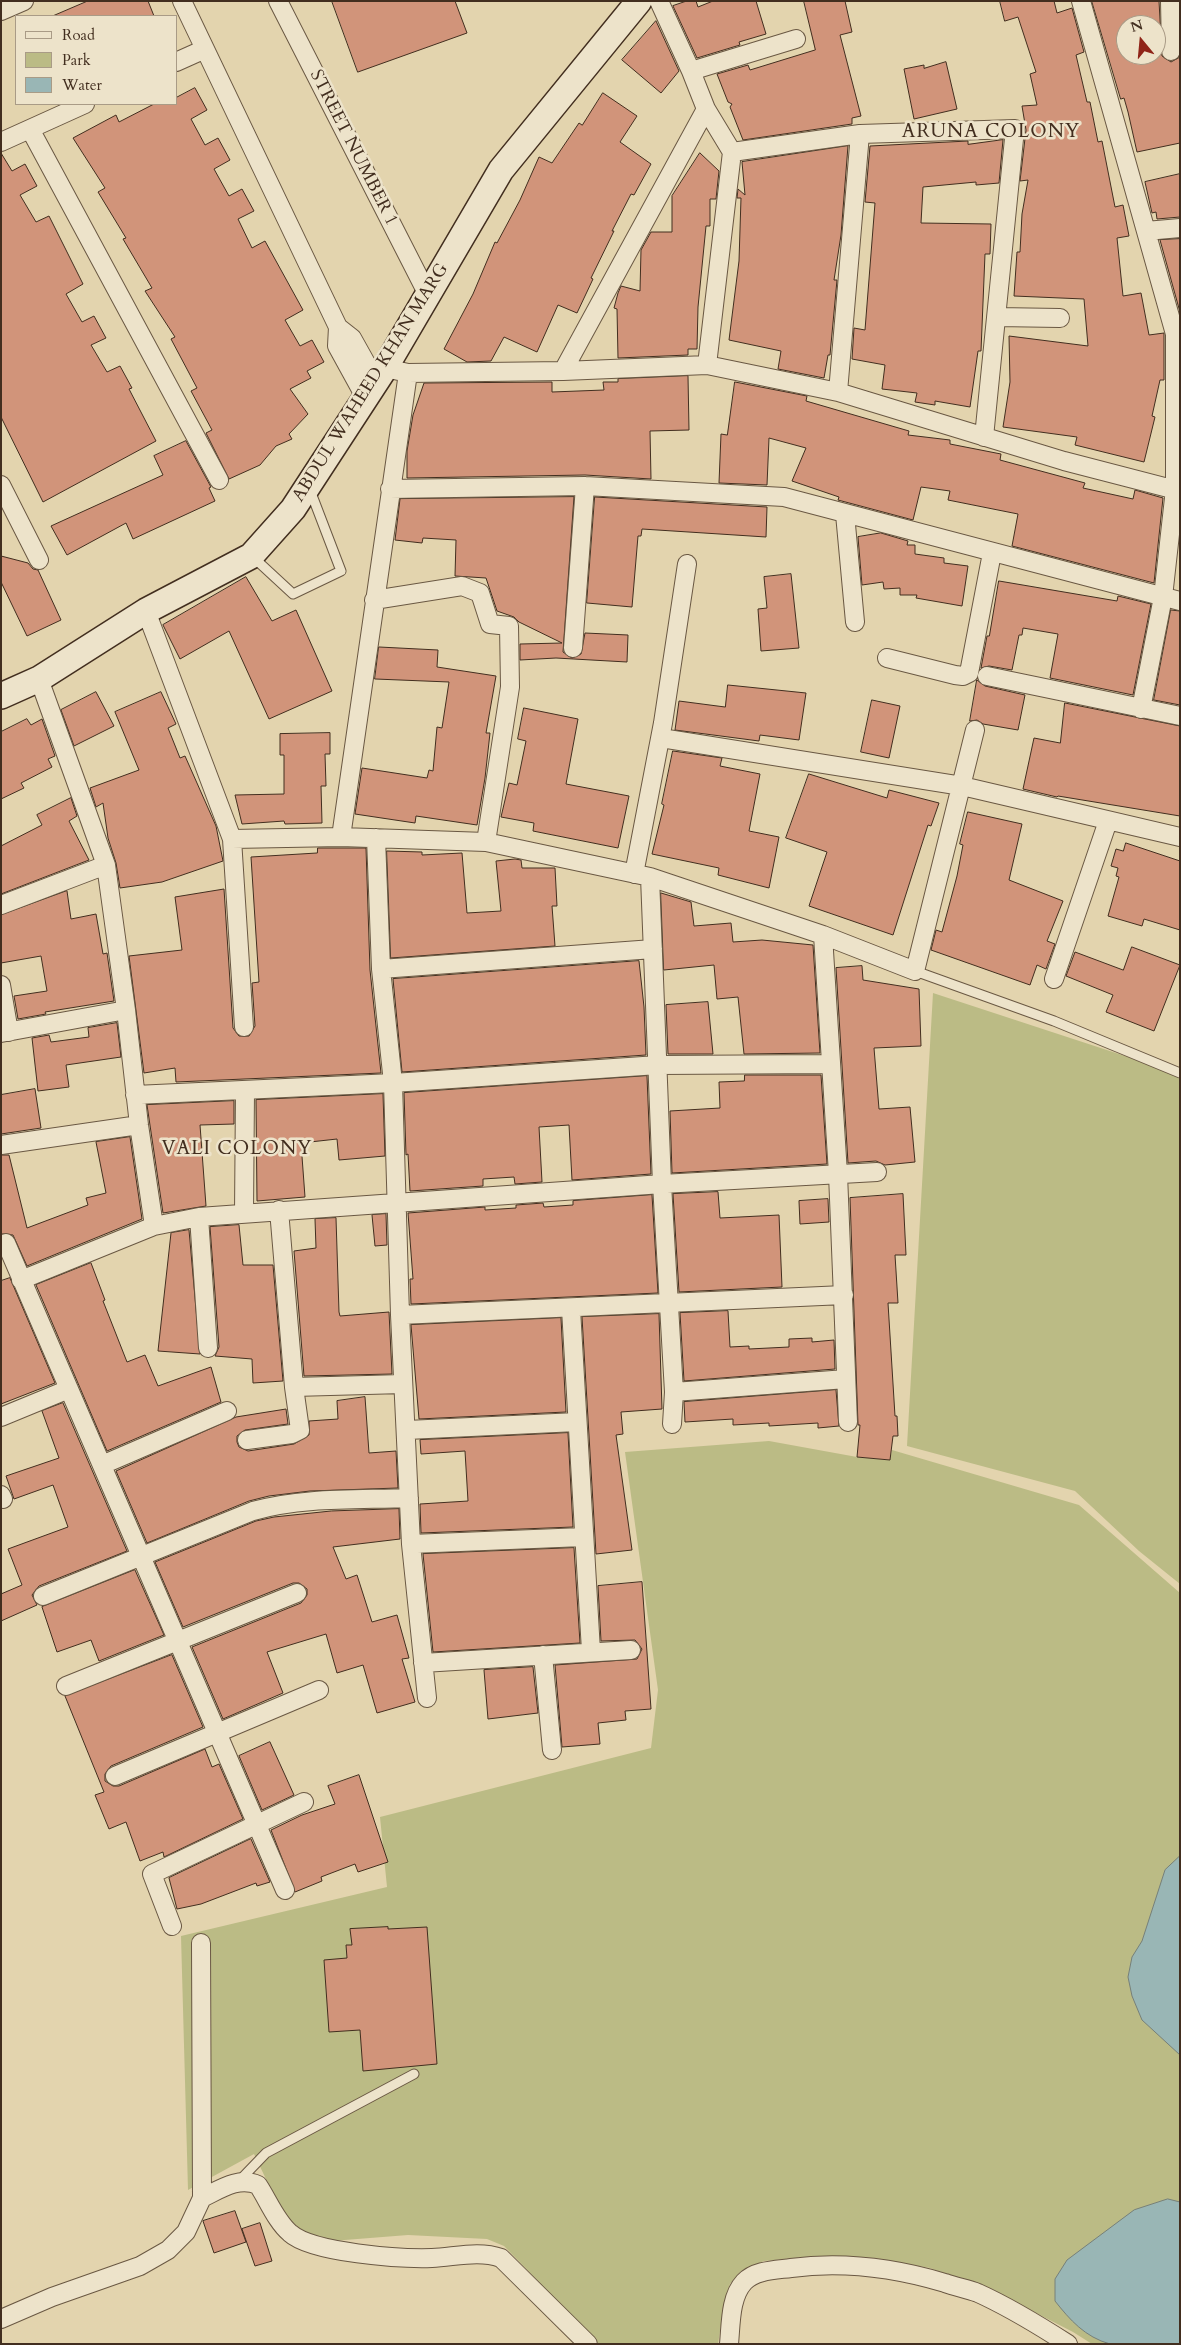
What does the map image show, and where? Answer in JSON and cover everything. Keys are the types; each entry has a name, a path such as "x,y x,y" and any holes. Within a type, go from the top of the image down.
{"street":[{"path":"1,11 24,1"},
{"path":"182,1 338,327 352,338 384,380 390,489 341,837"},
{"name":"STREET NUMBER 1","path":"278,1 428,295"},
{"name":"ABDUL WAHEED KHAN MARG","path":"1,696 39,680 146,611 251,556 293,509 308,485 384,380 428,295 501,170 639,1"},
{"path":"659,1 691,70 706,108 732,152 707,365"},
{"path":"1081,1 1177,334 1178,490 1172,599 1142,708"},
{"path":"1170,1 1171,51"},
{"path":"691,70 796,39"},
{"path":"178,61 206,49"},
{"path":"1,142 84,105"},
{"path":"563,372 706,108"},
{"path":"30,129 219,480"},
{"path":"732,152 860,134 1015,129 984,437"},
{"path":"838,392 860,134"},
{"path":"1146,230 1180,228"},
{"path":"997,317 1060,318"},
{"path":"384,380 707,365 838,392 1064,461 1178,490"},
{"path":"1,486 38,560"},
{"path":"390,489 585,486 784,497 1172,599"},
{"path":"574,648 585,486"},
{"path":"844,514 855,622"},
{"path":"888,658 955,675 963,676 969,673 992,553"},
{"path":"672,1424 674,1392 662,1184 653,949 642,876 686,564"},
{"path":"374,600 462,586 480,593 490,624 509,626 510,687 486,842"},
{"path":"146,611 232,839 244,1027"},
{"path":"987,676 1180,716"},
{"path":"39,680 106,865 126,1010 135,1095 154,1226"},
{"path":"232,839 341,837 486,842 642,876 823,935 915,971 975,730"},
{"path":"661,738 962,786 1180,837"},
{"path":"1054,979 1108,821"},
{"path":"376,838 381,969 393,1084 400,1315 411,1544 426,1698"},
{"path":"1,905 106,865"},
{"path":"823,935 838,1174 848,1422"},
{"path":"381,969 653,949"},
{"path":"1,985 5,1032 126,1010"},
{"path":"135,1095 393,1084 658,1065 830,1064"},
{"path":"244,1213 245,1091"},
{"path":"1,1145 139,1125"},
{"path":"21,1280 154,1226 199,1217 662,1184 877,1172"},
{"path":"247,1440 292,1434 300,1430 294,1387 279,1210"},
{"path":"199,1217 208,1348"},
{"path":"6,1243 218,1732 284,1890"},
{"path":"400,1315 571,1309 844,1295"},
{"path":"571,1309 591,1651"},
{"path":"674,1392 846,1379"},
{"path":"294,1387 403,1384"},
{"path":"1,1418 69,1389"},
{"path":"102,1464 227,1411"},
{"path":"407,1430 577,1422"},
{"path":"43,1596 252,1511 291,1502 409,1498"},
{"path":"411,1544 583,1537"},
{"path":"66,1686 297,1593"},
{"path":"423,1663 631,1650"},
{"path":"542,1655 552,1750"},
{"path":"115,1776 319,1690"},
{"path":"172,1926 152,1874 304,1802"},
{"path":"1,2319 140,2266 168,2250 186,2232 202,2198 201,1943"},
{"path":"202,2198 237,2183 250,2182 258,2185 289,2233 316,2247 422,2258 481,2254 501,2258 588,2344"},
{"path":"729,2344 733,2310 738,2292 745,2281 761,2272 819,2266 878,2267 916,2274 978,2293 1046,2338 1068,2344"}],"lane":[{"path":"251,556 294,594 341,571 308,485"},
{"path":"915,971 1054,1021 1180,1073"},
{"path":"237,2183 266,2153 414,2074"}],"green space":[{"path":"933,993 1180,1074 1180,1584 1139,1551 1075,1491 907,1446"},
{"path":"769,1441 857,1457 890,1460 892,1450 1079,1505 1180,1593 1180,2344 1092,2344 1073,2332 1001,2295 930,2268 874,2258 818,2256 764,2261 741,2271 730,2284 725,2299 718,2344 599,2344 504,2246 487,2239 408,2235 332,2241 315,2237 286,2221 254,2154 188,2190 181,1936 387,1887 380,1817 651,1748 658,1690 625,1452"}],"water":[{"path":"1180,1856 1180,2055 1142,2020 1132,1996 1128,1977 1132,1957 1142,1941 1165,1870"},
{"path":"1168,2199 1180,2202 1180,2344 1110,2344 1093,2337 1072,2321 1055,2301 1055,2279 1067,2260 1134,2210"}],"building":[{"path":"88,1 148,1 154,15 55,15"},
{"path":"332,1 455,1 467,33 358,72"},
{"path":"687,1 696,1 698,7 713,1 756,1 766,34 739,42 740,45 697,58 673,6"},
{"path":"804,1 845,1 852,32 840,35 861,116 852,118 852,124 743,140 730,107 732,104 728,102 717,74 748,65 750,70 815,50"},
{"path":"1000,1 1054,1 1057,13 1072,8 1084,52 1076,55 1087,102 1090,102 1098,142 1102,141 1115,207 1123,205 1129,236 1117,238 1123,296 1141,293 1149,335 1164,333 1164,380 1160,380 1152,416 1155,417 1144,462 1075,445 1077,437 1003,427 1010,382 1009,336 1088,346 1084,299 1014,296 1017,252 1020,252 1022,214 1028,180 1020,181 1026,130 1022,106 1037,105 1030,74 1036,72 1018,17 1005,21"},
{"path":"1092,1 1159,1 1160,15 1116,15 1116,65 1166,65 1166,59 1171,62 1180,57 1180,143 1137,152 1124,98 1121,99"},
{"path":"656,21 679,71 661,93 622,60"},
{"path":"946,62 957,109 914,119 904,69 924,65 924,68"},
{"path":"195,88 207,110 191,119 205,145 218,138 230,160 214,169 229,196 242,189 254,211 238,219 252,248 265,241 303,310 285,320 300,346 312,340 324,362 307,371 311,378 290,389 308,414 289,434 292,439 276,446 260,465 229,479 206,433 212,430 191,391 197,388 171,339 175,337 145,291 152,288 123,239 126,238 98,192 105,188 73,138 116,115 119,122 152,105 178,105 178,97"},
{"path":"603,93 637,116 620,142 651,164 634,195 631,194 612,231 614,231 591,278 593,279 577,313 558,305 537,352 504,337 491,361 467,362 444,349 473,294 495,242 497,243 520,200 539,157 552,163 579,123 582,125"},
{"path":"1003,140 999,183 976,185 976,182 923,187 921,223 991,224 990,254 985,254 981,351 978,351 970,407 935,401 935,405 915,402 917,393 882,389 885,365 852,359 854,328 865,330 875,203 865,202 870,146 968,141 968,144"},
{"path":"848,146 841,235 834,280 837,280 830,355 828,355 824,378 778,369 781,351 729,340 739,261 741,198 737,198 738,189 745,195 742,162"},
{"path":"1,153 12,171 25,164 37,186 20,195 36,222 49,216 83,284 66,294 82,322 94,316 106,338 91,345 107,372 120,366 132,388 129,389 156,441 43,502 1,417"},
{"path":"700,153 719,171 716,199 710,199 710,226 706,226 698,307 697,349 688,349 688,355 618,358 617,309 614,308 618,293 621,286 640,291 641,250 651,232 672,232 672,196"},
{"path":"1180,174 1180,217 1157,219 1156,212 1152,213 1145,182"},
{"path":"1180,239 1180,312 1160,240"},
{"path":"688,376 689,430 650,431 651,479 585,475 407,478 407,451 413,415 424,383 552,382 552,392 604,390 603,382 618,382 618,379"},
{"path":"735,382 807,396 806,401 909,431 908,435 950,440 950,444 1001,454 1000,460 1085,483 1083,488 1133,499 1135,490 1163,498 1154,583 1012,546 1018,514 948,500 950,491 921,487 913,520 838,500 839,497 792,481 806,448 769,438 767,485 719,483 721,434 727,435"},
{"path":"186,441 211,487 209,488 215,501 133,539 126,523 67,555 51,526 163,475 154,456"},
{"path":"574,497 563,652 572,658 581,654 585,633 628,635 627,662 556,658 520,660 520,644 562,643 519,622 514,617 497,611 486,578 455,576 456,540 423,538 422,543 395,540 400,499"},
{"path":"595,497 767,507 766,537 642,529 641,536 638,536 632,607 587,603"},
{"path":"881,533 908,541 907,545 915,545 915,554 944,558 944,563 968,566 962,606 916,598 917,595 900,595 900,588 884,589 883,582 862,585 858,537"},
{"path":"1,556 28,563 33,569 38,570 61,620 27,636 1,582"},
{"path":"791,574 799,648 761,651 758,609 767,608 764,577"},
{"path":"246,577 272,621 296,610 332,691 269,719 229,631 180,659 163,625"},
{"path":"999,581 1117,601 1118,596 1151,604 1133,695 1050,678 1058,634 1023,628 1022,635 1019,635 1012,670 989,666 981,668"},
{"path":"1171,610 1180,611 1180,705 1154,700"},
{"path":"379,647 438,650 437,667 496,676 486,733 490,733 477,825 416,816 415,823 355,814 362,768 427,778 429,770 433,771 437,727 442,728 449,682 375,679"},
{"path":"977,680 985,686 1025,695 1018,730 983,724 977,720 970,721"},
{"path":"728,685 806,693 799,740 760,735 759,741 675,730 679,701 725,707"},
{"path":"96,692 114,726 74,746 61,710"},
{"path":"161,692 176,724 168,728 180,758 185,756 216,826 223,861 162,882 120,888 116,863 108,838 103,803 96,807 90,788 139,770 115,712"},
{"path":"872,700 900,706 889,758 861,752"},
{"path":"1065,703 1180,726 1180,816 1057,797 1023,789 1034,738 1060,743"},
{"path":"524,708 578,719 566,784 629,796 618,848 533,831 534,823 501,817 509,783 517,785 526,741 518,739"},
{"path":"27,719 31,725 42,719 55,756 48,759 52,767 21,783 24,788 1,799 1,732"},
{"path":"330,733 330,754 325,754 326,786 321,786 322,823 285,824 284,821 242,824 235,795 284,794 284,755 280,755 280,734"},
{"path":"673,751 722,758 720,766 760,774 749,831 779,837 769,888 718,875 719,868 652,854 664,805 662,804"},
{"path":"809,774 887,798 889,790 939,803 931,826 928,825 893,935 809,906 827,852 786,838"},
{"path":"71,798 77,816 69,821 89,860 1,894 1,846 42,825 37,815"},
{"path":"968,812 1022,824 1009,880 1063,901 1047,941 1055,944 1046,969 1037,965 1030,985 931,950 936,930 942,932 957,876 963,845 960,844"},
{"path":"1126,843 1180,861 1180,930 1144,919 1142,926 1108,916 1119,877 1116,876 1118,868 1111,866 1116,849 1123,851"},
{"path":"318,848 366,848 370,970 381,1073 176,1082 175,1068 144,1073 129,956 182,950 175,897 224,889 233,1028 239,1036 249,1036 255,1026 252,983 259,982 251,857 317,853"},
{"path":"387,851 422,852 422,855 462,853 467,913 501,911 496,861 515,859 521,860 522,868 555,868 557,906 552,906 555,946 391,958"},
{"path":"67,891 71,919 96,914 103,954 107,953 114,1001 45,1012 46,1014 18,1019 14,996 47,991 41,956 1,963 1,915"},
{"path":"661,893 691,902 694,926 731,923 733,942 762,940 813,945 820,1053 744,1054 738,997 717,999 714,965 664,970"},
{"path":"1132,947 1180,965 1154,1031 1106,1012 1113,995 1066,976 1075,952 1123,970"},
{"path":"639,961 644,1007 646,1055 402,1072 393,979"},
{"path":"862,966 863,980 919,989 921,1046 874,1048 879,1109 910,1107 915,1162 885,1165 876,1161 848,1163 836,968"},
{"path":"708,1002 713,1054 668,1054 666,1005"},
{"path":"117,1023 121,1057 66,1065 69,1087 38,1091 32,1038 49,1035 51,1042 89,1037 88,1028"},
{"path":"745,1075 821,1075 827,1164 672,1173 670,1111 720,1108 719,1082 744,1081"},
{"path":"647,1076 651,1174 572,1180 569,1125 539,1127 542,1182 515,1184 514,1177 483,1179 483,1186 410,1191 408,1154 406,1155 404,1093"},
{"path":"35,1089 41,1128 1,1134 1,1095"},
{"path":"383,1094 385,1156 339,1160 337,1139 301,1143 305,1197 257,1201 256,1100"},
{"path":"234,1101 234,1124 200,1125 206,1206 163,1213 147,1105"},
{"path":"130,1137 142,1219 27,1266 13,1235 1,1234 1,1155 9,1155 27,1228 88,1205 86,1198 106,1193 96,1142"},
{"path":"718,1192 720,1218 779,1215 782,1287 679,1292 673,1194"},
{"path":"903,1194 906,1255 895,1255 898,1303 888,1303 898,1436 893,1436 890,1460 857,1457 860,1425 858,1425 850,1198"},
{"path":"652,1195 658,1293 411,1304 410,1279 413,1279 408,1213 485,1207 485,1210 516,1208 516,1205 543,1203 544,1207 573,1205 573,1201"},
{"path":"828,1199 829,1222 800,1224 799,1201"},
{"path":"386,1214 387,1245 375,1246 372,1215"},
{"path":"336,1218 340,1316 389,1312 392,1374 304,1376 294,1251 316,1248 315,1219"},
{"path":"239,1225 243,1265 273,1265 283,1381 253,1383 252,1359 215,1356 219,1347 210,1227"},
{"path":"189,1230 200,1354 158,1351 171,1233"},
{"path":"91,1263 105,1300 103,1301 127,1362 145,1355 158,1386 211,1367 221,1402 107,1451 36,1285"},
{"path":"10,1278 55,1383 1,1404 1,1281"},
{"path":"728,1311 730,1347 749,1346 749,1349 789,1347 789,1339 812,1338 812,1342 834,1340 835,1369 684,1381 680,1313"},
{"path":"659,1314 662,1409 621,1412 623,1434 616,1435 632,1550 596,1554 582,1317"},
{"path":"561,1318 566,1412 419,1419 411,1325"},
{"path":"836,1390 839,1426 818,1428 818,1423 769,1426 769,1423 733,1425 733,1419 685,1422 684,1402"},
{"path":"365,1397 369,1453 396,1451 398,1488 310,1491 269,1496 249,1501 147,1543 116,1471 236,1417 286,1409 288,1424 245,1430 237,1436 237,1442 239,1447 248,1451 294,1444 309,1435 309,1421 338,1419 337,1401"},
{"path":"63,1403 127,1551 39,1586 32,1595 37,1605 1,1621 1,1594 22,1585 8,1549 68,1527 53,1485 14,1499 6,1476 59,1458 42,1411"},
{"path":"568,1433 573,1527 421,1533 420,1504 468,1501 465,1451 421,1454 420,1440"},
{"path":"399,1509 400,1539 333,1547 346,1579 357,1575 372,1622 397,1615 409,1658 402,1659 415,1702 377,1713 363,1665 337,1673 326,1634 267,1652 283,1693 223,1719 192,1647 301,1603 307,1595 307,1589 299,1583 293,1583 183,1627 155,1562 256,1521 274,1517 331,1511"},
{"path":"574,1548 580,1643 433,1652 423,1554"},
{"path":"135,1570 164,1635 99,1661 91,1640 57,1652 42,1607"},
{"path":"642,1582 651,1709 625,1711 626,1720 598,1723 600,1744 562,1747 555,1665 637,1659 642,1649 635,1640 601,1641 598,1586"},
{"path":"172,1655 203,1727 111,1766 105,1774 105,1781 113,1786 119,1786 205,1749 212,1767 219,1764 243,1819 164,1857 163,1852 140,1861 126,1822 109,1829 95,1795 104,1792 65,1696"},
{"path":"533,1667 538,1713 488,1719 484,1670"},
{"path":"270,1742 294,1795 262,1810 239,1756"},
{"path":"359,1775 388,1862 358,1872 355,1864 321,1877 322,1881 295,1892 271,1830 302,1815 335,1804 328,1786"},
{"path":"251,1839 270,1882 257,1886 256,1883 201,1904 177,1909 169,1878"},
{"path":"388,1927 388,1929 427,1927 437,2064 363,2071 360,2030 329,2032 324,1960 347,1958 346,1945 352,1945 350,1929"},
{"path":"235,2211 246,2242 214,2253 203,2221"},
{"path":"260,2223 272,2261 255,2266 242,2229"}],"district":[{"name":"ARUNA COLONY","path":"991,133"},
{"name":"VALI COLONY","path":"237,1150"}]}
